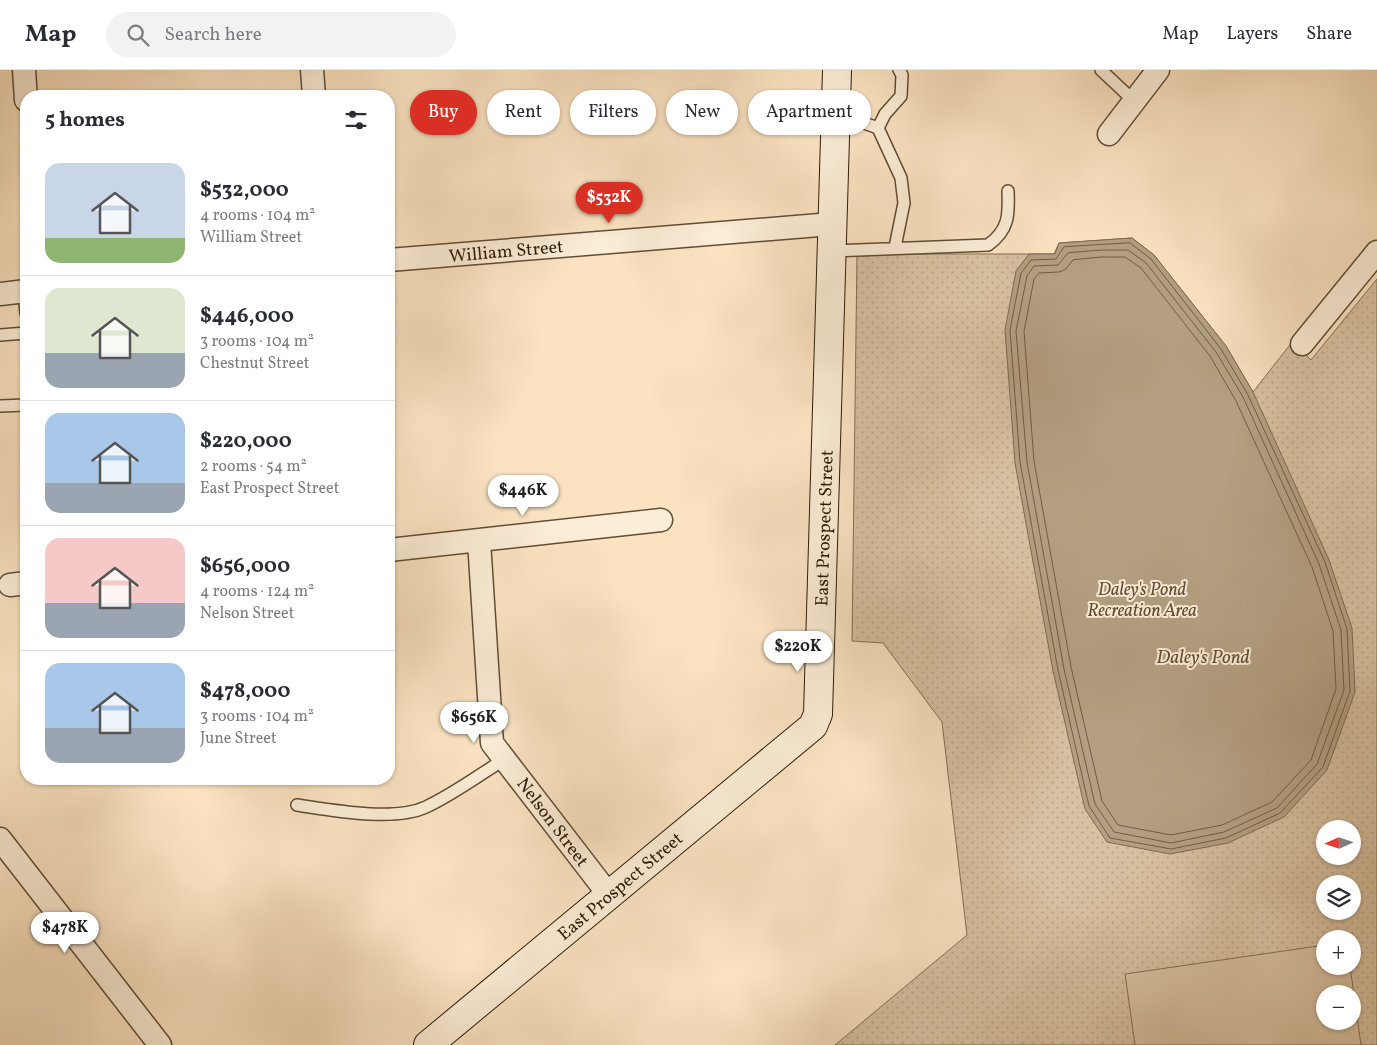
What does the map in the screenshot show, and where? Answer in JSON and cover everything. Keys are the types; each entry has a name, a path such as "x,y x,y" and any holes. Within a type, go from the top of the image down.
{"street":[{"path":"24,70 25,90"},
{"path":"312,70 314,90"},
{"name":"East Prospect Street","path":"837,70 837,90"},
{"path":"1109,134 1158,70"},
{"name":"East Prospect Street","path":"432,1044 813,726 818,714 835,135"},
{"name":"William Street","path":"395,260 832,224"},
{"path":"1302,344 1377,252"},
{"path":"0,294 20,298"},
{"path":"395,549 661,520"},
{"name":"Nelson Street","path":"479,541 492,742 609,895"},
{"path":"0,840 160,1045"}],"lane":[{"path":"878,128 885,114 901,96 902,75 899,70"},
{"path":"1101,70 1134,101"},
{"path":"871,126 878,128 901,178 904,203 896,247"},
{"path":"832,251 896,247 988,245 1000,236 1006,224 1008,191"},
{"path":"0,335 20,333"},
{"path":"0,406 20,405"},
{"path":"297,805 362,814 407,812 425,808 505,759"}],"green space":[{"name":"Daley's Pond Recreation Area","path":"1132,238 1154,255 1226,346 1253,392 1293,341 1311,360 1377,279 1377,1045 835,1045 967,935 942,722 883,643 852,641 857,254 1054,254 1059,243"},
{"path":"1316,946 1316,975 1351,975 1353,985 1316,985 1316,1030 1359,1030 1361,1045 1135,1045 1125,974"}],"water":[{"name":"Daley's Pond","path":"1132,238 1154,255 1226,346 1253,392 1329,560 1352,628 1355,692 1327,770 1284,817 1228,843 1170,854 1107,842 1085,809 1053,671 1015,463 1005,330 1016,271 1029,254 1055,254 1059,243"}]}
